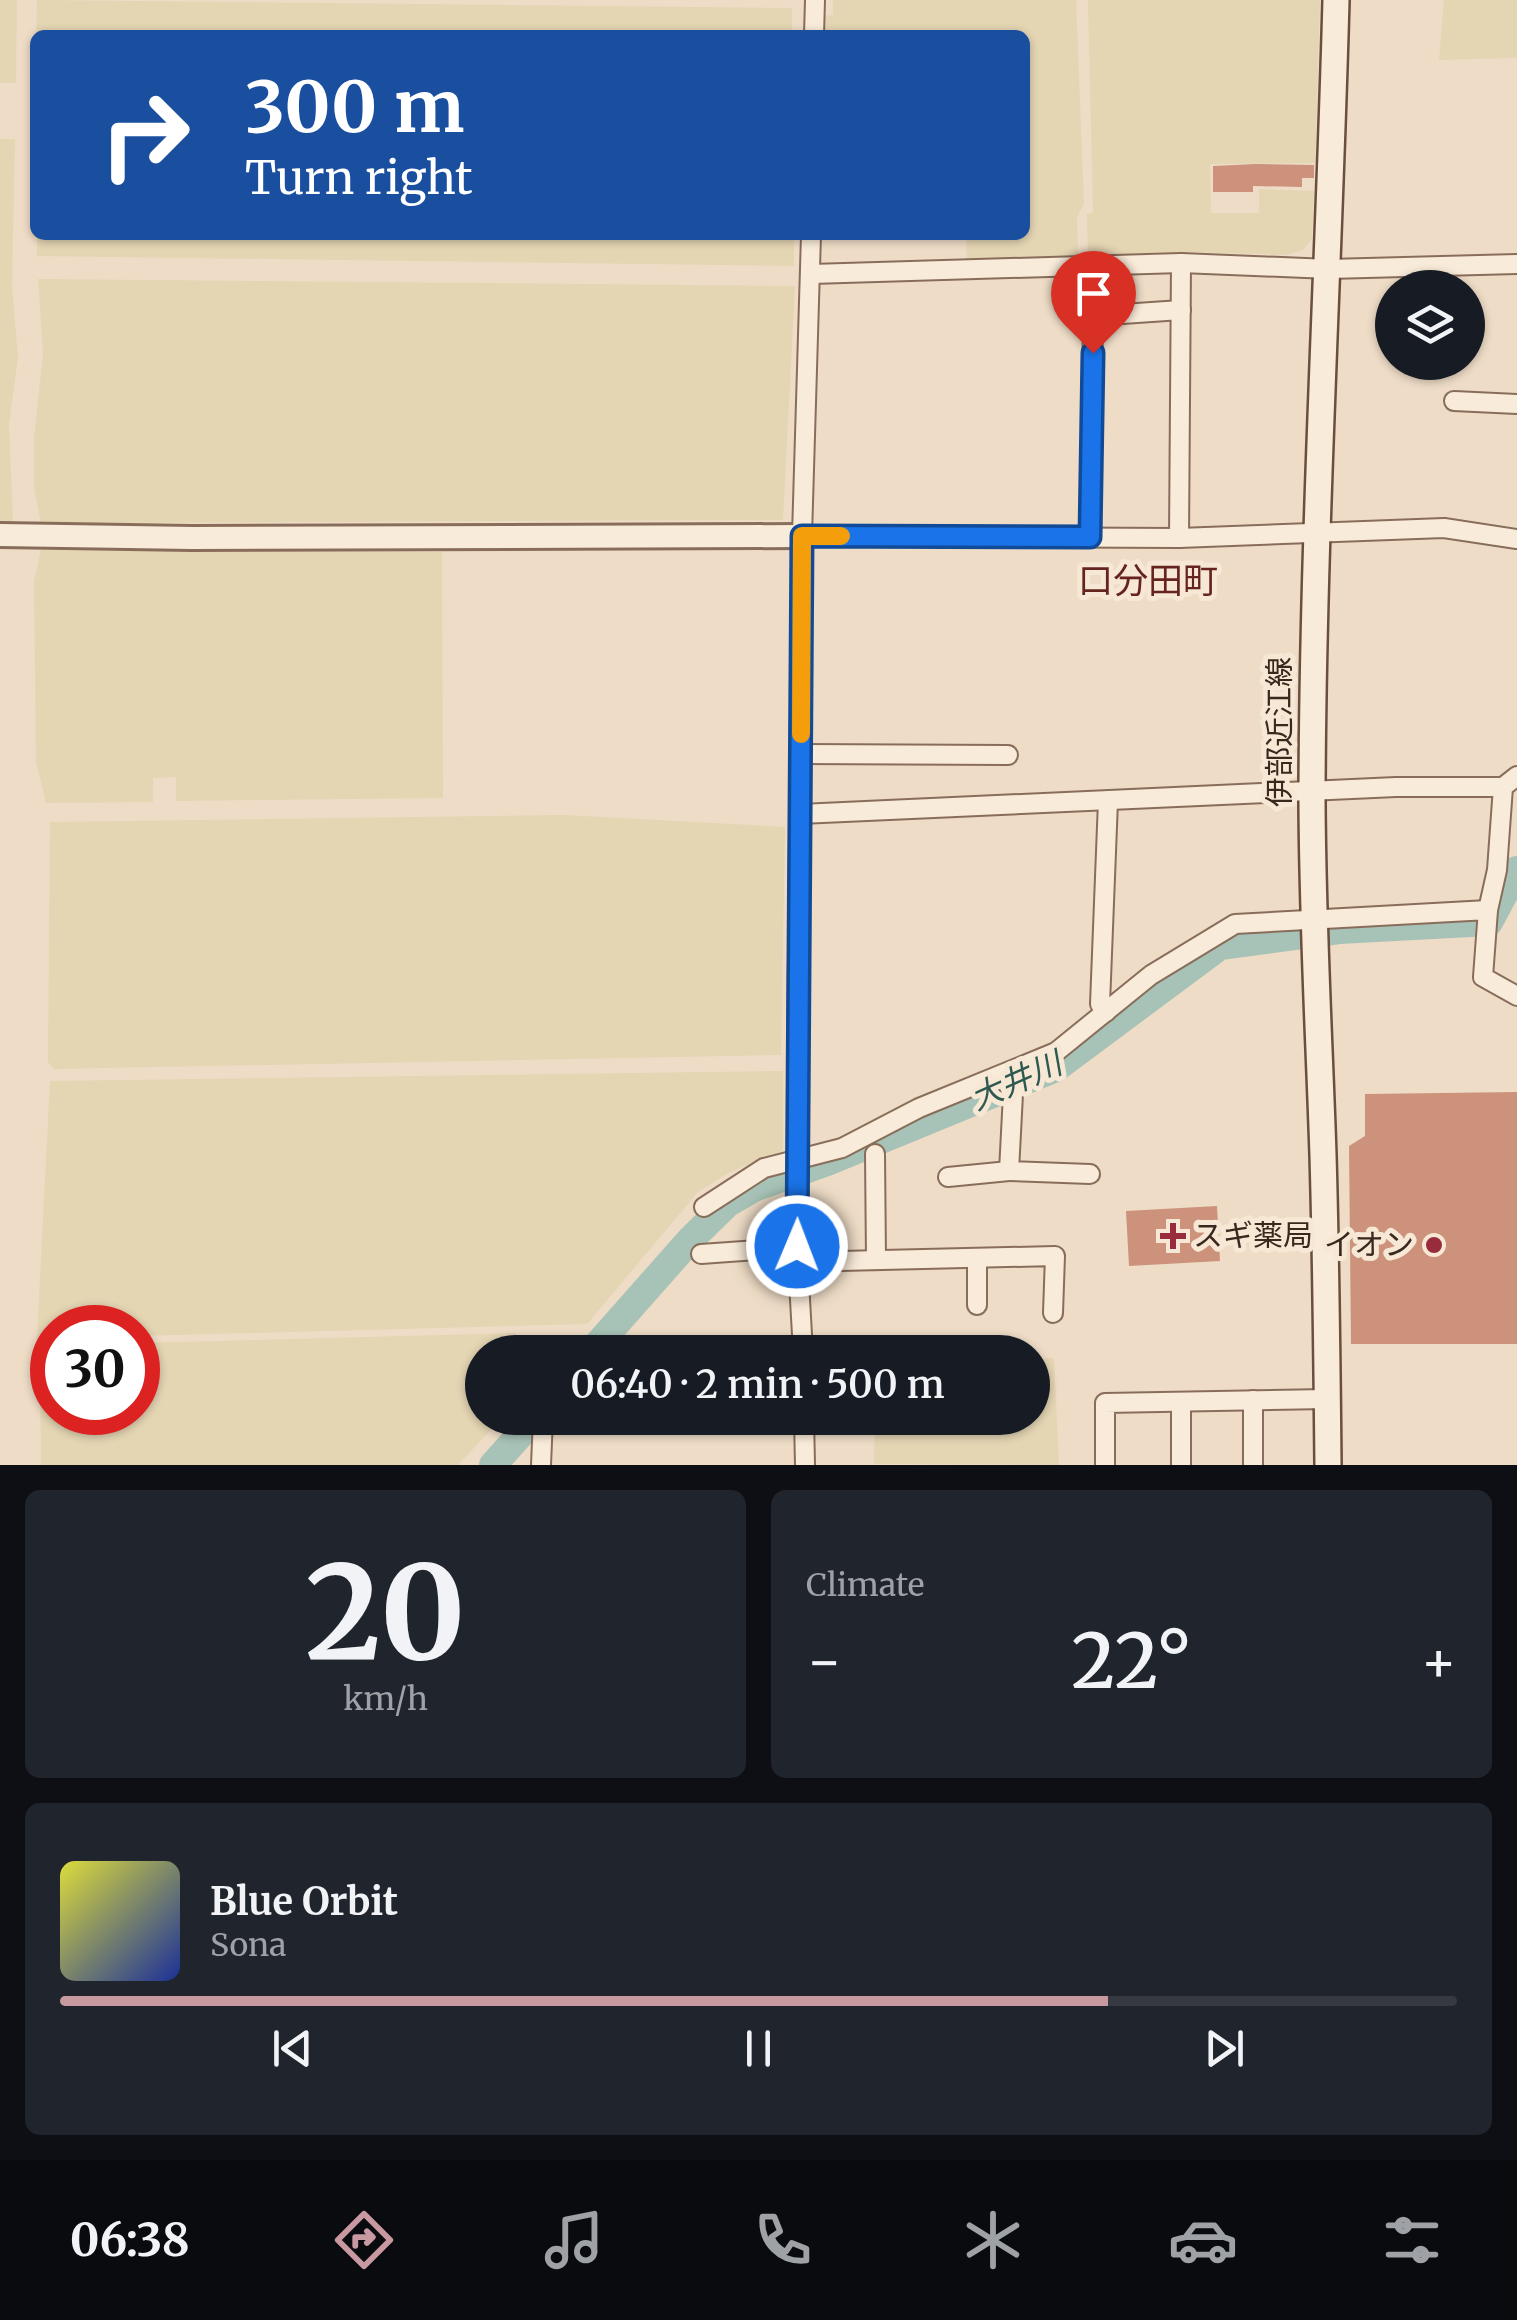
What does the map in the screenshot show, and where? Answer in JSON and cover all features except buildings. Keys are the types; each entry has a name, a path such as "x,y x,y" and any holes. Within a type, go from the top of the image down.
{"main road":[{"name":"伊部近江線","path":"1328,1465 1323,1156 1312,921 1312,791 1314,533 1329,269 1336,0"}],"street":[{"path":"814,30 815,0"},
{"path":"802,1335 797,1254 802,536 812,240"},
{"path":"1179,538 1180,262"},
{"path":"811,274 1180,262 1329,269 1517,264"},
{"path":"1090,537 1093,316 1182,310"},
{"path":"1454,401 1517,404"},
{"path":"0,535 1179,538 1444,528 1517,540"},
{"path":"801,754 1008,754"},
{"path":"800,814 1510,782 1488,910 1482,977 1517,996"},
{"path":"1106,1012 1100,1004 1108,801"},
{"path":"704,1208 764,1168 842,1148 918,1108 1056,1052 1151,975 1235,924 1488,910"},
{"path":"1003,1075 1013,1094 1010,1171"},
{"path":"874,1154 876,1260"},
{"path":"948,1176 1010,1171 1090,1174"},
{"path":"701,1254 797,1254 876,1260 1055,1256 1053,1313"},
{"path":"977,1258 978,1305"},
{"path":"1253,1400 1253,1465"},
{"path":"1104,1465 1105,1403 1327,1400"},
{"path":"1181,1402 1181,1465"},
{"path":"541,1465 542,1435"},
{"path":"804,1435 805,1465"}],"shaded area":[{"path":"0,0 17,0 16,83 0,83"},
{"path":"37,0 792,8 792,30 36,30"},
{"path":"833,0 1076,0 1084,204 1077,217 1078,259 967,261 966,240 1030,240 1030,30 825,30 825,16 833,15"},
{"path":"1088,0 1320,0 1315,163 1210,164 1211,213 1259,213 1259,189 1314,191 1312,239 1303,250 1286,255 1192,252 1088,257 1087,214 1093,213"},
{"path":"1444,0 1517,0 1517,58 1439,60"},
{"path":"0,139 15,139 12,285 18,358 9,424 13,523 0,523"},
{"path":"37,240 794,240 794,266 37,256"},
{"path":"38,279 795,286 783,520 41,523 34,487 34,438 43,354"},
{"path":"41,550 442,552 443,798 176,801 176,777 153,778 153,802 46,803 36,762 34,581"},
{"path":"564,815 785,827 781,1055 54,1069 48,1062 50,822"},
{"path":"783,1071 783,1151 730,1172 698,1192 587,1324 160,1335 160,1305 39,1305 50,1081"},
{"path":"516,1333 465,1335 465,1435 486,1435 458,1465 41,1465 41,1435 160,1435 160,1342"},
{"path":"1050,1358 1054,1358 1059,1465 874,1464 875,1435 1050,1435"}],"waterway":[{"name":"大井川","path":"606,1335 728,1203 754,1188 1056,1068 1220,946 1339,930 1489,922 1517,870"},
{"name":"大井川","path":"493,1465 520,1435"}],"slow traffic":[{"path":"801,734 802,536 841,536"}],"place":[{"name":"スギ薬局","path":"1173,1236"},
{"name":"イオン","path":"1434,1245"}],"district":[{"name":"口分田町","path":"1148,581"}],"route":[{"path":"797,1246 802,536 1090,537 1093,353"}]}
